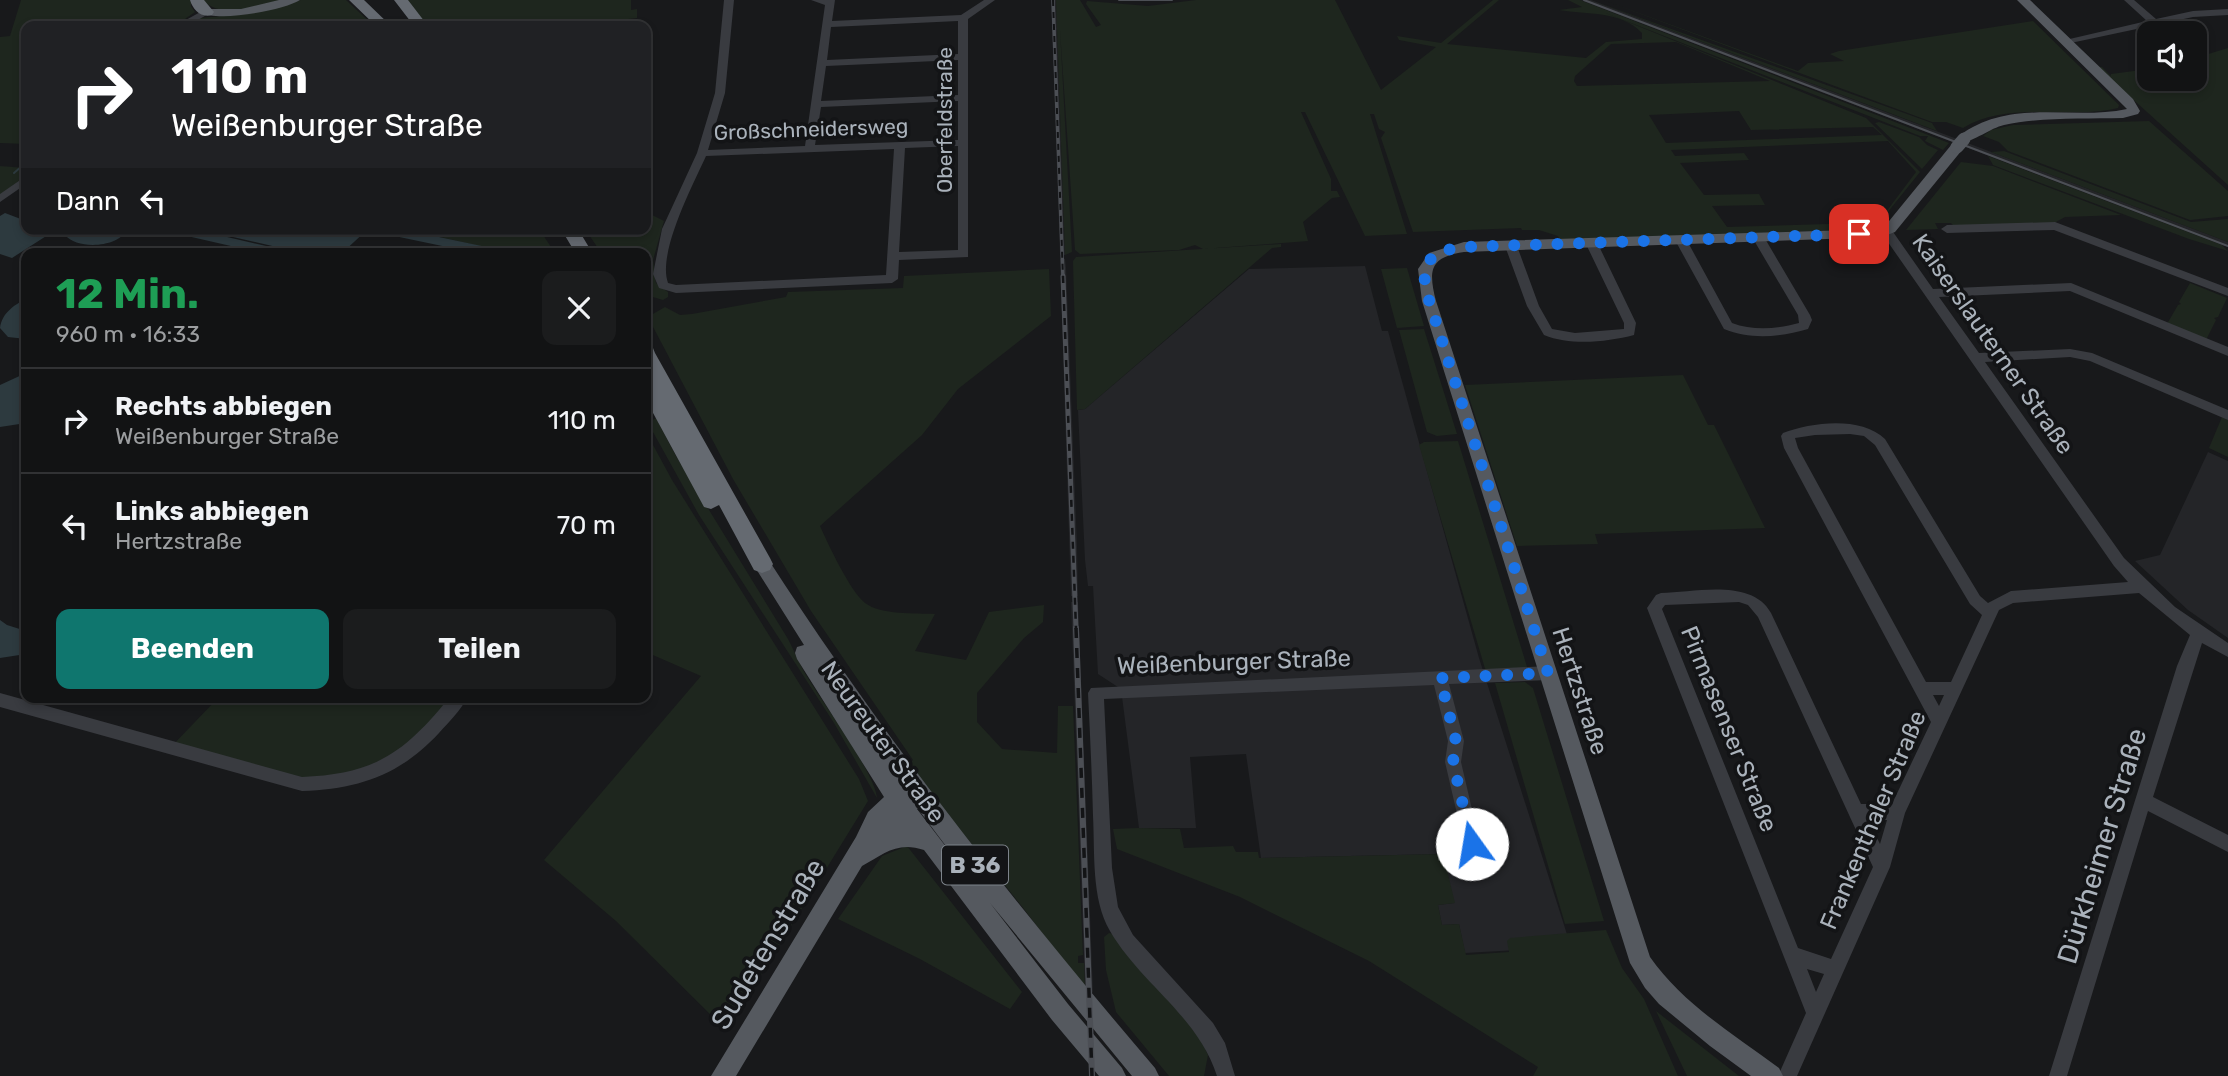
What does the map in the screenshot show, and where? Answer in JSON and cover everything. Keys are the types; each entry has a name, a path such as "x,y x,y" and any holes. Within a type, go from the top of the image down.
{"highway":[{"path":"197,0 199,7 207,12"},
{"path":"356,0 379,21"},
{"path":"371,0 393,21"},
{"path":"401,0 417,21"},
{"path":"559,235 572,248"},
{"name":"B 36","path":"651,363 758,567"},
{"name":"B 36","path":"651,391 758,567"}],"main road":[{"path":"207,12 241,12 294,0"},
{"path":"2023,0 2066,41"},
{"name":"Kaiserslauterner Straße","path":"1887,232 1961,143 1981,125 2002,120 2123,114 2134,110 2066,41"},
{"path":"1511,246 1887,232"},
{"name":"Hertzstraße","path":"1511,246 1448,249 1433,257 1424,269 1423,279 1429,300 1642,963 1648,974 1674,1003 1771,1076"},
{"name":"Neureuter Straße","path":"758,567 931,843 1114,1076"},
{"name":"Neureuter Straße","path":"907,801 1147,1076"},
{"name":"Sudetenstraße","path":"723,1076 859,851 907,801"},
{"path":"859,851 899,835 909,835 931,843"}],"street":[{"path":"729,0 720,93 702,153 668,229 662,249 661,282 676,289 888,280 893,276 895,256 900,144"},
{"path":"810,147 830,2 816,0"},
{"name":"Oberfeldstraße","path":"895,256 964,254 962,18 990,0"},
{"path":"2129,0 2153,21"},
{"path":"190,21 207,12"},
{"path":"2159,21 2193,14 2228,12"},
{"path":"827,24 962,18"},
{"path":"2066,41 2137,26"},
{"path":"822,63 962,57"},
{"path":"816,104 962,98"},
{"name":"Großschneidersweg","path":"702,153 962,143"},
{"path":"0,199 21,183"},
{"path":"1947,229 2055,226 2228,292"},
{"name":"Kaiserslauterner Straße","path":"1887,232 2104,541 2141,587 2198,633 2228,651"},
{"path":"1681,240 1728,326 1740,331 1795,330 1804,326 1806,320 1758,237"},
{"path":"1511,246 1546,330 1564,337 1630,332 1630,323 1591,242"},
{"path":"1930,293 2071,287 2228,352"},
{"path":"1975,358 2070,354 2092,356 2228,415"},
{"path":"1941,723 1791,448 1788,439 1792,433 1867,432 1880,442 1975,600 1989,612 1998,601 2011,597 2141,587"},
{"name":"Pirmasenser Straße","path":"1815,1012 1654,608 1656,603 1661,599 1744,597 1764,613 1855,812"},
{"name":"Frankenthaler Straße","path":"1787,1076 1882,867 1897,812 1941,723 1989,612"},
{"name":"Dürkheimer Straße","path":"2058,1076 2185,666 2198,633"},
{"name":"Weißenburger Straße","path":"1226,1076 1206,1030 1121,932 1109,907 1104,868 1096,693 1548,673"},
{"path":"1440,678 1456,741 1453,762 1472,844"},
{"path":"1921,689 1956,688"},
{"path":"0,700 302,784 333,784 361,778 386,767 418,745 455,703"},
{"path":"2143,800 2228,844"},
{"path":"1882,867 1855,812 1897,812"},
{"path":"1792,955 1835,969"},
{"path":"1216,1076 1219,1057"}],"shaded area":[{"path":"21,0 191,0 195,12 182,21 21,21 21,144 0,143 0,37 10,36"},
{"path":"203,0 286,0 231,11 220,10"},
{"path":"301,0 346,0 369,21 194,21 199,18 247,14"},
{"path":"408,0 631,0 631,10 637,9 637,18 612,21 423,21"},
{"path":"1051,0 1056,0 1065,255 1060,255"},
{"path":"1056,0 1080,0 1096,27 1101,25 1086,4 1087,1 1148,6 1196,0 1335,0 1381,90 1436,47 1399,40 1397,36 1441,43 1493,0 1499,0 1447,44 1586,58 1606,42 1642,39 1642,33 1626,21 1866,118 1920,172 1875,228 1868,229 1560,240 1558,236 1539,230 1521,228 1413,232 1381,138 1385,132 1379,129 1374,114 1370,114 1407,234 1365,236 1305,112 1301,112 1331,179 1331,191 1337,191 1340,197 1332,198 1303,222 1308,241 1203,249 1195,245 1179,250 1080,254 1075,250 1060,30 1072,252 1065,255","holes":["1676,42 1770,81 1577,86 1575,76 1611,44","1739,111 1751,130 1873,127 1882,135 1666,143 1649,115","1888,141 1916,172 1883,216 1861,223 1727,227 1712,206 1765,205 1759,194 1704,195 1680,163 1749,160 1744,153 1675,156 1671,150"]},
{"path":"1568,0 1580,0 1949,143 1943,150 1925,141 1928,136 1920,136 1603,12 1620,19 1559,10 1582,7"},
{"path":"1580,0 1591,0 2228,242 2228,247"},
{"path":"1591,0 1932,123 1937,131"},
{"path":"1603,0 1798,71 1808,63 1844,61 1830,54 1839,51 2033,21 2119,105 2118,108 2099,111 1999,115 1963,128 1946,122 1932,122"},
{"path":"2228,48 2228,185 2097,67 2102,67 2111,76 2137,71 2137,91 2207,91 2207,54"},
{"path":"2149,121 2228,191 2228,216 2190,220 2008,151 1999,142 1983,136 1991,130 2013,125"},
{"path":"1879,122 1919,137 1938,150 1922,169 1875,123"},
{"path":"2004,151 2191,222 2228,219 2228,242 1991,152"},
{"path":"1988,156 2222,245 2228,251 2189,239 1993,165"},
{"path":"1961,162 1993,166 2121,215 2065,217 2054,223 1954,226 1951,223 1935,223 1938,229 1906,230"},
{"path":"0,166 21,168 21,180 0,195"},
{"path":"5,213 21,219 21,235 48,235 28,248 21,248 21,252 12,258 0,254 0,216"},
{"path":"651,214 664,221 653,260 656,283 668,292 668,297 663,300 651,296 651,248 598,248 589,235 651,235"},
{"path":"65,235 123,235 98,245 71,240"},
{"path":"362,235 347,248 281,248 233,237"},
{"path":"431,235 543,235 552,248 488,248"},
{"path":"1281,244 1281,247 1272,248 1085,409 1077,410 1073,261 1076,257"},
{"path":"1060,259 1065,259 1066,267 1078,596 1071,596"},
{"path":"1365,266 1382,331 1388,331 1479,658 1571,947 1465,953 1459,924 1442,925 1438,905 1454,903 1443,854 1261,858 1246,754 1190,757 1196,828 1139,828 1121,689 1098,674 1093,586 1088,586 1085,560 1078,410 1085,409 1249,269"},
{"path":"1407,268 1424,326 1397,328 1381,269"},
{"path":"1049,269 1051,316 958,389 922,435 820,526 846,578 865,603 880,610 935,614 915,651 966,660 989,612 1044,605 1043,622 1024,638 977,693 977,722 1002,749 1057,753 1058,706 1073,706 1083,955 1078,956 1078,963 1084,963 1085,990 1024,909 908,765 913,760 811,611 733,479 651,323 651,315 665,307 680,315 786,297 788,292 903,288 904,276"},
{"path":"2190,283 2227,298 2218,317 2214,318 2216,320 2206,340 2167,324 2181,304 2179,302"},
{"path":"21,302 21,338 8,337 0,328 3,318"},
{"path":"1424,329 1457,434 1437,436 1427,432 1399,330"},
{"path":"21,375 21,424 0,427 0,385"},
{"path":"1683,375 1708,425 1714,425 1765,528 1595,534 1598,544 1517,546 1465,385"},
{"path":"2222,417 2228,420 2228,457 2209,448"},
{"path":"656,418 676,456 788,639 805,673 858,756 877,798 834,723 699,515 651,428 651,421"},
{"path":"651,441 672,480 859,779 868,801 732,1022 726,1025 718,1022 616,921 544,860 701,676 651,654"},
{"path":"1458,441 1528,670 1486,672 1419,445 1424,442"},
{"path":"2208,452 2228,461 2228,638 2188,610 2135,561 2160,555"},
{"path":"1071,602 1078,602 1093,993 1085,987"},
{"path":"0,620 21,629 21,655 0,658"},
{"path":"1525,682 1533,688 1604,921 1565,924 1495,683"},
{"path":"213,703 458,703 419,745 333,784 170,748"},
{"path":"1113,829 1180,829 1184,848 1233,846 1236,852 1258,852 1259,858 1443,854 1455,903 1438,905 1442,925 1459,924 1466,955 1509,952 1507,941 1510,938 1606,930 1622,968 1644,999 1678,1076 1533,1076 1538,1067 1369,961 1240,897 1117,849"},
{"path":"907,846 1022,992 1010,1009 920,959 838,919 882,856"},
{"path":"1109,933 1113,934 1195,1027 1208,1055 1204,1076 1169,1076 1116,1012 1106,970 1104,937"},
{"path":"1656,1011 1739,1076 1687,1076"}],"waterway":[{"path":"14,173 21,167"},
{"path":"201,235 257,248"},
{"path":"410,235 471,248"}],"tram line":[{"path":"1119,0 1172,0"},
{"path":"1584,0 2228,246"}],"railway":[{"path":"1053,0 1063,278"},
{"path":"1063,276 1076,629"},
{"path":"1076,628 1092,1076"}],"route":[{"path":"1472,844 1453,762 1456,741 1440,678 1548,673 1424,286 1422,275 1426,264 1443,251 1464,247 1859,234"}]}
